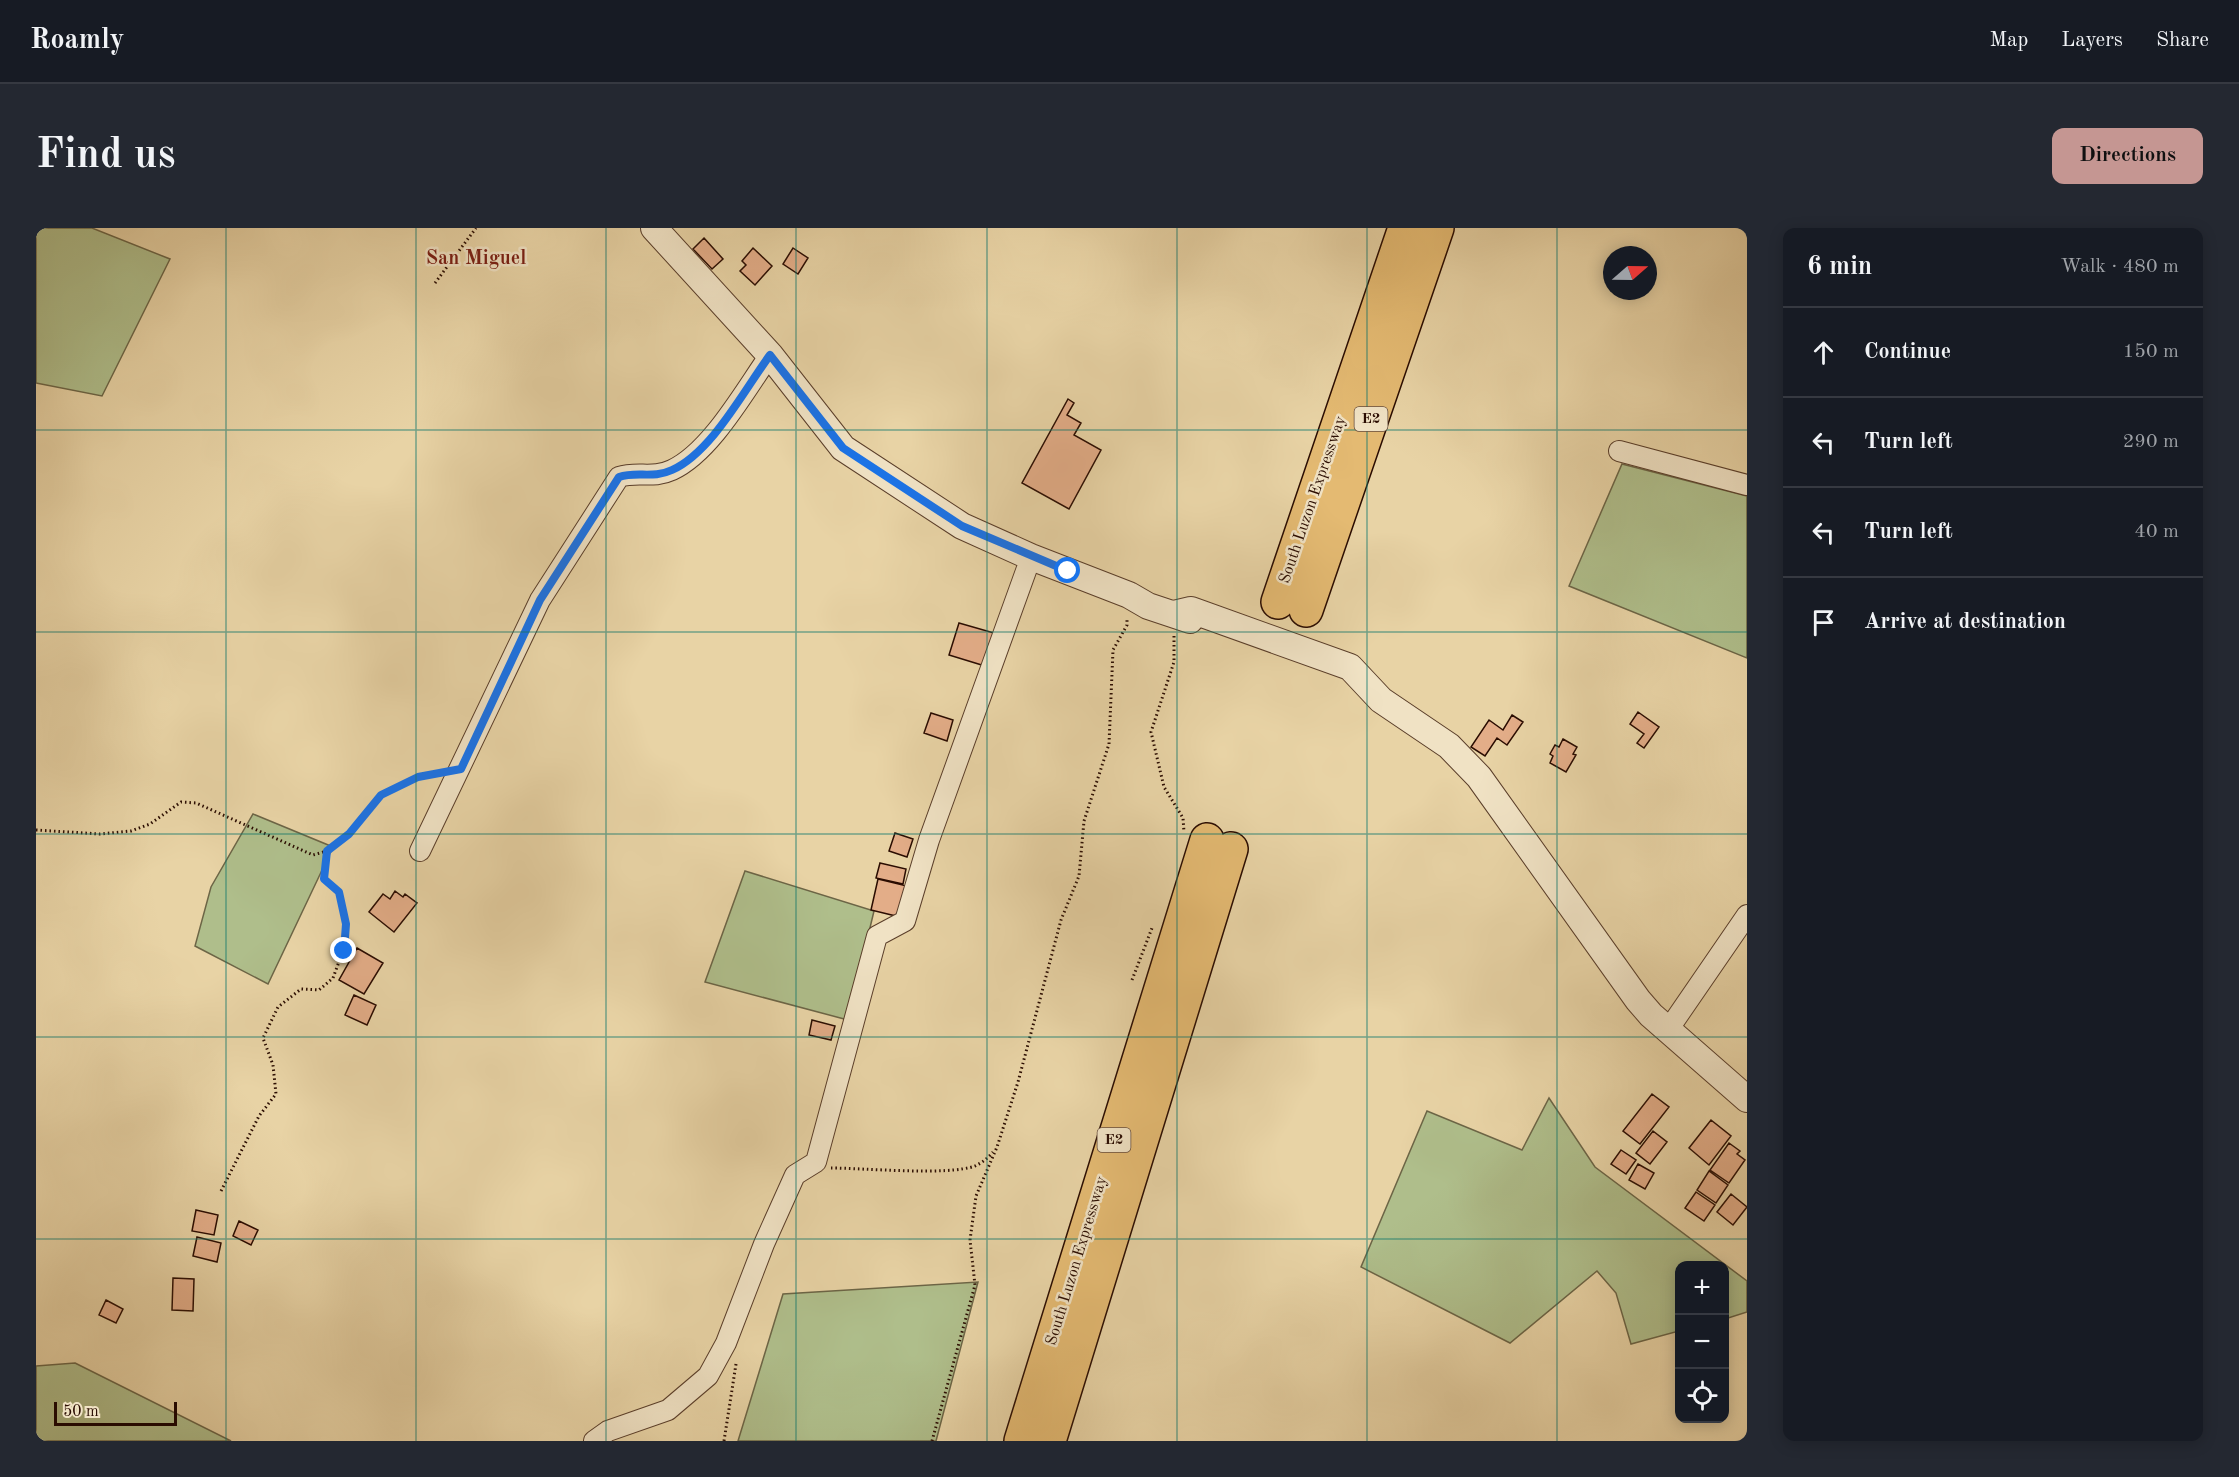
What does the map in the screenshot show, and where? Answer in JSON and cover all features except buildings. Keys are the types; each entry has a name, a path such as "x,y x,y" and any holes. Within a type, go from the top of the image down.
{"highway":[{"name":"South Luzon Expressway","path":"1405,228 1292,606 1437,228"},
{"name":"South Luzon Expressway","path":"1021,1441 1207,842"},
{"name":"South Luzon Expressway","path":"1049,1441 1207,842"}],"street":[{"path":"654,228 770,355 843,448 962,526 1032,557 1129,595 1148,606 1216,630"},
{"path":"420,850 461,769 540,600 619,477 634,472 651,477 673,470 703,448 770,355"},
{"path":"1619,451 1747,485"},
{"path":"594,1441 608,1431 668,1410 708,1377 726,1343 764,1244 795,1175 816,1162 877,936 905,921 929,840 1032,557"},
{"path":"1174,614 1191,610 1350,667 1381,700 1449,746 1479,777 1638,1000 1668,1030 1747,1098"},
{"path":"1668,1030 1747,915"}],"path":[{"path":"435,283 476,228"},
{"path":"932,1441 975,1285 970,1240 976,1196 997,1147 1047,981 1061,920 1079,876 1084,821 1109,744 1113,650 1127,625 1129,595"},
{"path":"1174,614 1174,662 1151,732 1164,786 1183,818 1207,842"},
{"path":"36,830 100,834 131,831 150,824 182,802 196,803 313,855 327,851 349,834 381,795 418,777 461,769"},
{"path":"221,1191 258,1116 276,1094 273,1065 263,1038 278,1007 301,989 319,990 333,978 344,951 346,924 339,892 324,879 327,851"},
{"path":"1132,980 1154,924"},
{"path":"809,1166 817,1170 827,1167 939,1170 973,1167 988,1159 997,1147"}],"green space":[{"path":"36,228 92,228 170,259 102,396 36,383"},
{"path":"1622,464 1747,496 1747,658 1569,586"},
{"path":"253,814 333,847 268,984 195,946 211,887"},
{"path":"745,871 874,911 848,1020 705,982"},
{"path":"1549,1098 1595,1167 1720,1261 1675,1261 1675,1332 1631,1344 1616,1293 1597,1271 1510,1343 1361,1267 1427,1111 1522,1150"},
{"path":"1729,1268 1747,1281 1747,1312 1729,1318"},
{"path":"978,1282 936,1441 738,1441 783,1294"},
{"path":"75,1363 231,1441 36,1441 36,1366"}],"district":[{"name":"San Miguel","path":"476,259"}],"route":[{"path":"344,951 346,924 339,892 324,879 327,851 349,834 381,795 418,777 461,769 540,600 619,477 634,472 651,477 673,470 703,448 770,355 843,448 962,526 1068,571"}]}
